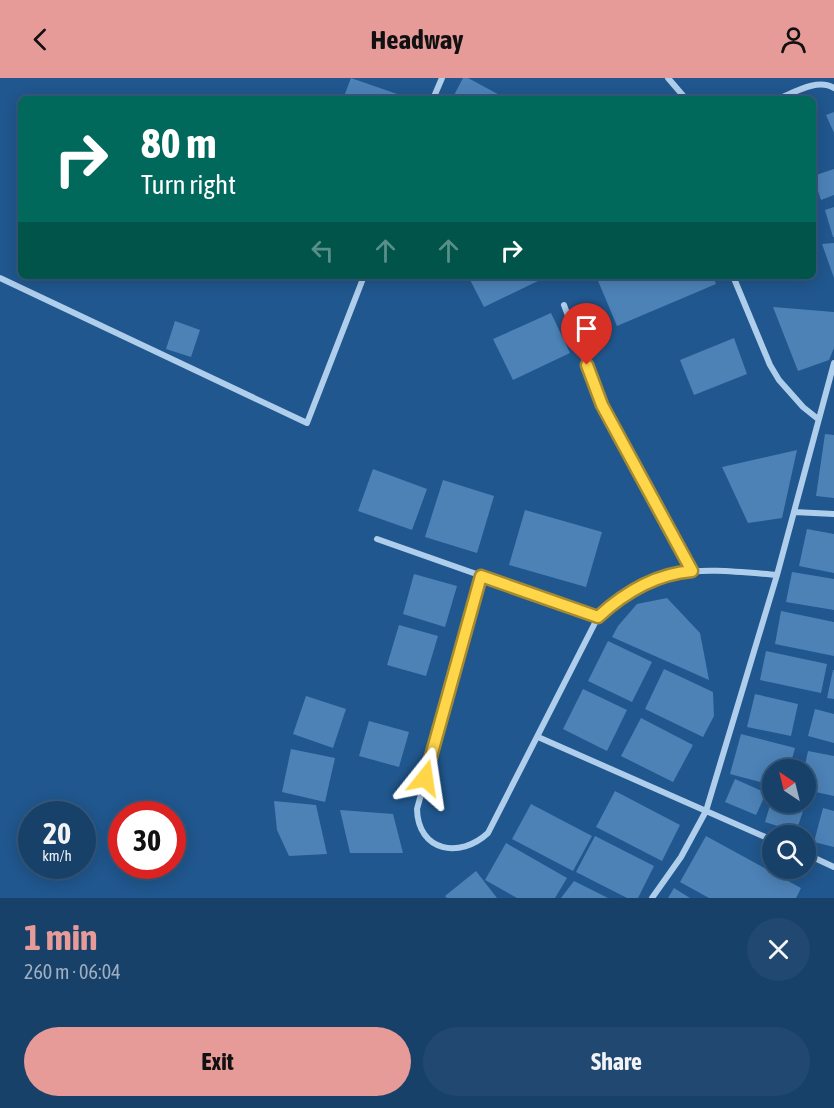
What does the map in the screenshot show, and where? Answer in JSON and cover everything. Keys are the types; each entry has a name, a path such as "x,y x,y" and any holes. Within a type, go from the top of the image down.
{"street":[{"path":"434,96 442,78"},
{"path":"668,78 683,96"},
{"path":"784,96 818,80 834,88"},
{"path":"0,278 307,423 363,279"},
{"path":"734,279 770,365 796,400 818,419"},
{"path":"564,305 602,405 692,571"},
{"path":"652,898 681,857 706,811 777,575 834,363"},
{"path":"794,512 834,514"},
{"path":"377,539 598,617"},
{"path":"481,576 417,809 419,825 428,839 443,847 459,849 470,846 489,833 598,617 627,593 663,576 703,569 777,575"},
{"path":"538,737 762,836"},
{"path":"816,859 834,867"}],"building":[{"path":"351,78 400,95 400,96 344,96"},
{"path":"463,78 468,78 501,96 454,96"},
{"path":"834,112 834,133 826,115"},
{"path":"834,169 834,195 821,200 816,185 816,175"},
{"path":"834,207 834,237 833,237 825,210"},
{"path":"834,243 834,278 822,244"},
{"path":"470,279 542,279 484,307"},
{"path":"597,279 714,279 716,284 617,326"},
{"path":"773,307 834,312 834,348 829,360 798,371"},
{"path":"551,313 570,353 513,380 493,339"},
{"path":"175,321 200,330 191,357 166,349"},
{"path":"734,338 747,374 694,395 680,360"},
{"path":"825,434 834,435 834,498 816,496"},
{"path":"797,450 782,518 748,523 722,467"},
{"path":"373,469 427,489 412,530 358,511"},
{"path":"443,480 494,496 477,553 425,537"},
{"path":"525,510 602,532 586,587 509,565"},
{"path":"807,529 834,534 834,573 799,566"},
{"path":"792,572 834,579 834,610 786,602"},
{"path":"414,574 457,586 445,627 403,614"},
{"path":"667,598 700,633 709,680 612,637 618,626 637,604"},
{"path":"781,611 834,622 834,656 775,644"},
{"path":"399,625 438,636 426,676 387,665"},
{"path":"608,641 652,662 632,702 588,681"},
{"path":"766,651 827,664 821,693 760,680"},
{"path":"664,669 713,692 714,716 703,737 645,709"},
{"path":"834,670 834,699 827,698"},
{"path":"583,689 627,710 607,751 563,729"},
{"path":"755,694 798,704 791,736 747,727"},
{"path":"306,696 346,709 333,748 293,734"},
{"path":"815,709 834,714 834,743 808,736"},
{"path":"641,718 693,745 673,782 621,756"},
{"path":"369,721 409,732 399,767 359,756"},
{"path":"741,734 795,748 792,759 762,759 762,782 730,774"},
{"path":"291,749 335,758 325,802 282,792"},
{"path":"808,751 834,756 834,796 816,792 816,759 806,759"},
{"path":"735,779 762,791 762,802 756,815 725,802"},
{"path":"615,791 680,825 662,861 596,827"},
{"path":"274,801 316,805 327,854 289,856 277,830"},
{"path":"531,804 592,836 573,871 512,839"},
{"path":"823,808 834,811 834,847 816,842"},
{"path":"340,810 393,814 403,853 350,853"},
{"path":"768,813 802,813 798,825 774,825 765,822"},
{"path":"595,836 654,866 638,898 627,898 576,872"},
{"path":"706,836 762,867 762,879 785,879 801,888 796,898 709,898 680,882"},
{"path":"506,843 567,878 555,898 517,898 485,880"},
{"path":"476,871 497,898 447,898 445,896"},
{"path":"574,881 608,898 561,898"},
{"path":"674,888 690,898 668,898"}],"route":[{"path":"425,778 481,576 598,617 627,593 644,584 663,576 692,571 602,405 587,365"}]}
